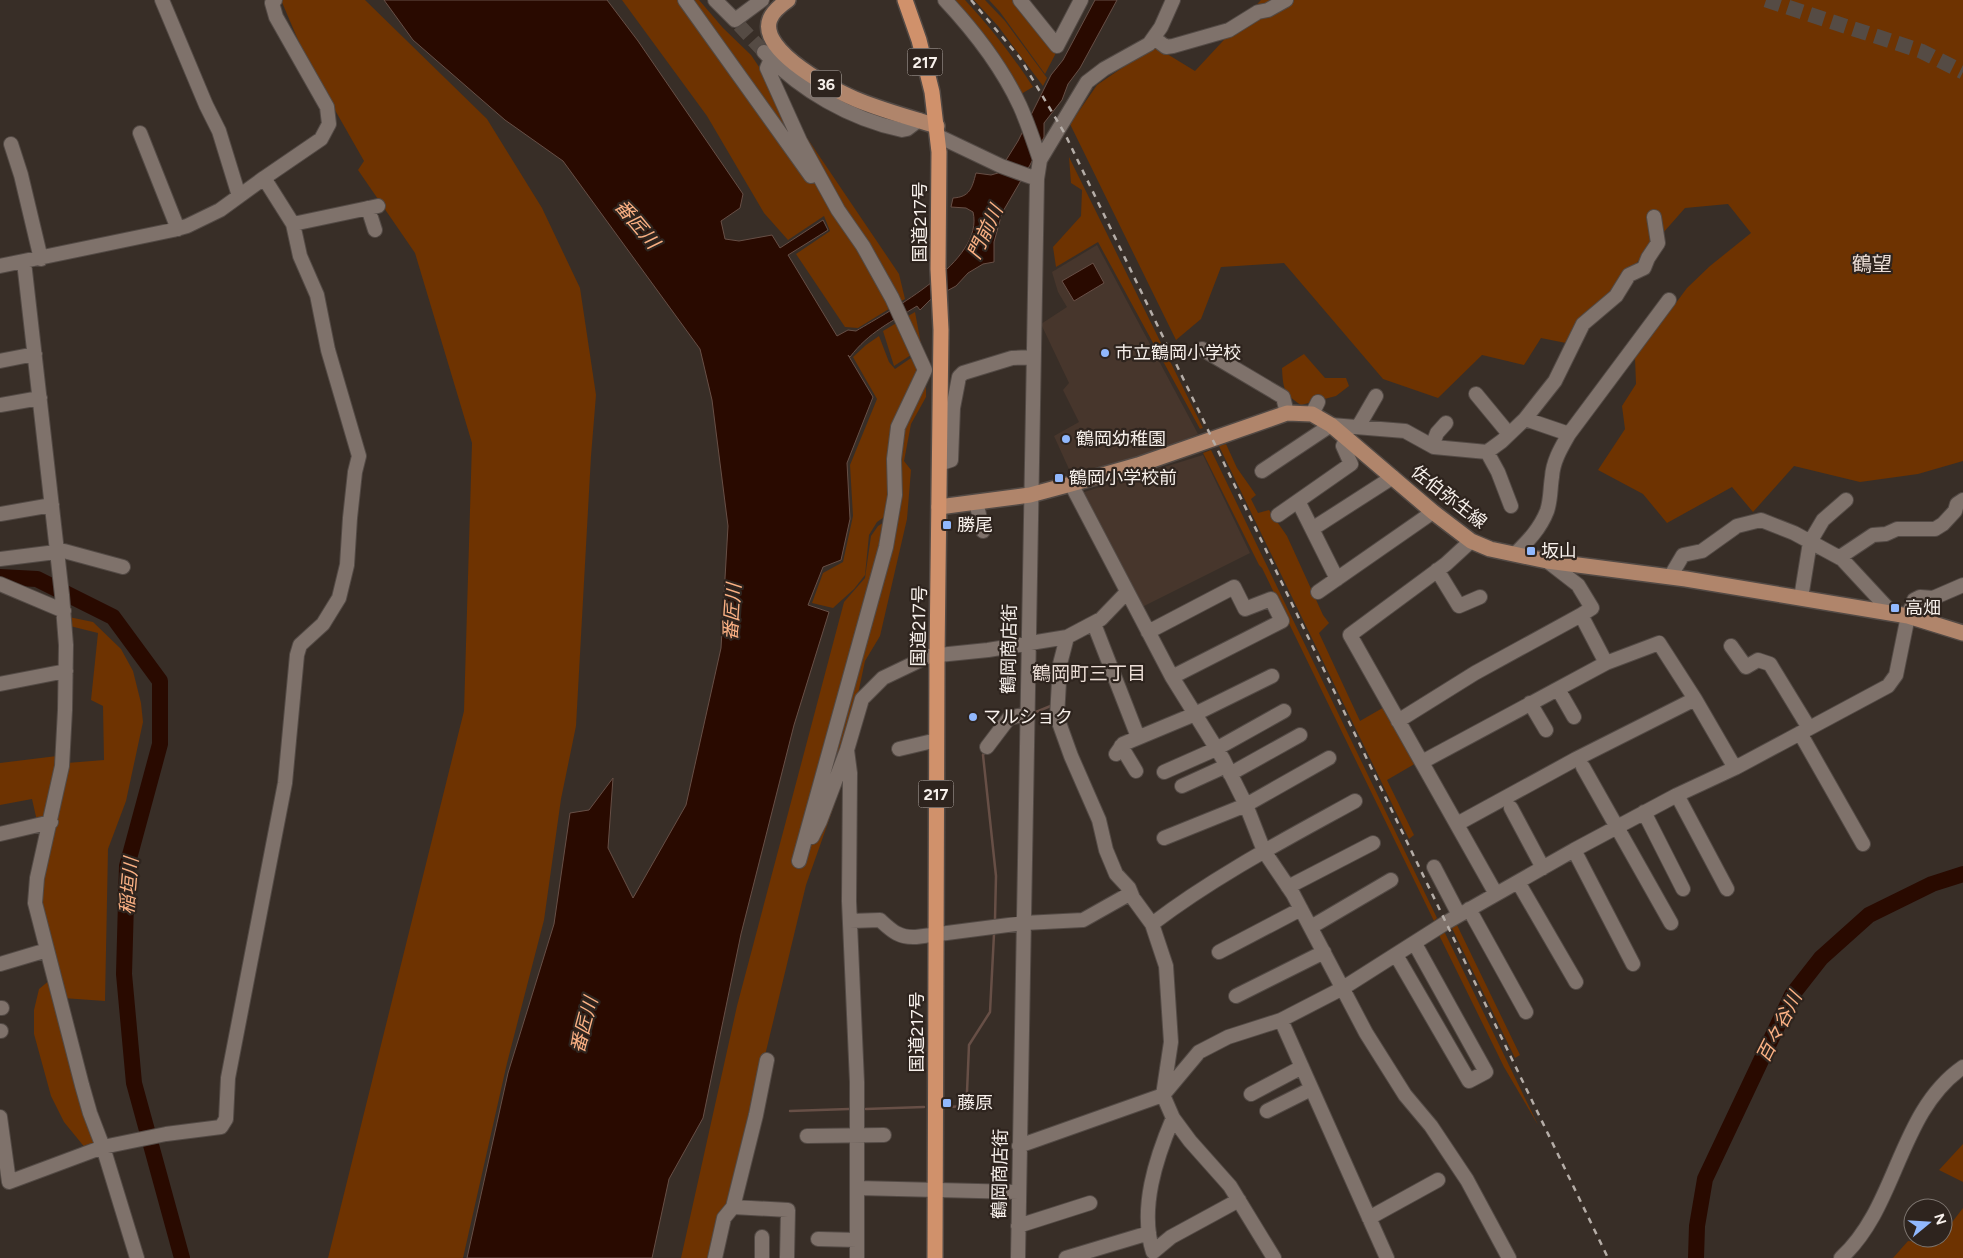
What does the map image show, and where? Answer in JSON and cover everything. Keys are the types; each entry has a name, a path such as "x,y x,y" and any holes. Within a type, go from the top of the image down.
{"highway":[{"name":"国道217号","path":"905,0 919,40 932,92 939,166 938,269 941,330 936,740 935,1258"}],"main road":[{"name":"36","path":"788,0 772,15 768,25 772,39 783,52 806,72 852,98 918,120 937,131"},
{"name":"佐伯弥生線","path":"939,507 1030,495 1138,465 1287,413 1315,408 1331,425 1352,433 1393,477 1471,542 1490,549 1547,561 1670,577 1908,616 1963,633"}],"street":[{"path":"162,0 206,105 219,131 239,196"},
{"path":"686,0 836,211 840,213"},
{"path":"715,0 737,23 762,0"},
{"path":"945,0 984,46 1019,105 1039,156"},
{"path":"1020,0 1057,46 1081,0"},
{"path":"1039,156 1087,82 1104,69 1140,50 1154,38 1173,0"},
{"path":"1154,38 1166,46 1173,46 1210,36 1229,30 1258,12 1268,10 1286,0"},
{"path":"0,266 178,229 220,210 321,140 329,124 327,108 276,17 273,1"},
{"path":"918,120 902,130 846,111 801,85 768,56 767,68 790,120 840,213 863,246 892,298 925,370 898,427 894,460 896,495 886,547 799,861 820,821 847,750 862,699 883,678 929,656 988,650 1067,637 1101,619 1127,592"},
{"path":"937,131 1000,166 1032,178"},
{"path":"140,133 178,229"},
{"path":"11,144 21,174 41,259"},
{"name":"鶴岡商店街","path":"1021,1256 1018,1226 1018,1192 1033,357 1032,178 1039,156"},
{"path":"0,1117 9,1182 103,1146 221,1126 226,1119 228,1078 285,783 297,655 300,645 323,624 339,598 347,565 355,472 359,456 328,350 317,295 300,256 293,224 264,178"},
{"path":"293,224 373,207 375,230"},
{"path":"1352,433 1405,431 1432,446 1487,452 1525,419 1554,381 1583,324 1616,296 1629,275 1644,268 1658,243 1654,217"},
{"path":"24,262 62,588 66,671 62,766 39,870 36,893 38,916 82,1085 103,1146 137,1258"},
{"path":"1515,554 1538,530 1551,496 1552,476 1557,456 1569,434 1670,300"},
{"path":"1202,350 1283,398 1287,413"},
{"path":"0,361 35,354"},
{"path":"938,464 951,460 954,408 959,377 963,373 1012,358 1033,357"},
{"path":"1476,394 1510,434"},
{"path":"1278,515 1351,464 1343,446 1376,396"},
{"path":"0,405 40,398"},
{"path":"1525,419 1569,434"},
{"path":"1432,446 1437,433 1446,423"},
{"path":"1262,471 1331,425"},
{"path":"1487,452 1498,472 1511,506"},
{"path":"1312,529 1393,477"},
{"path":"1071,484 1172,677 1228,770 1246,805 1264,851 1301,909 1366,1033 1405,1095 1431,1126 1467,1180 1509,1258"},
{"path":"1801,598 1810,542 1823,520 1846,500"},
{"path":"1840,558 1873,535 1886,534 1898,529 1935,528 1943,524 1955,511 1957,504 1963,500"},
{"path":"1298,501 1337,579"},
{"path":"976,502 983,531"},
{"path":"0,514 52,504"},
{"path":"1318,592 1434,512"},
{"path":"1670,577 1683,555 1702,551 1737,526 1761,520 1794,533 1840,558 1893,614"},
{"path":"1471,542 1350,635 1496,894"},
{"path":"0,559 64,551 122,567"},
{"path":"1398,721 1475,673 1592,608 1578,585 1547,561"},
{"path":"1437,570 1459,606 1480,597"},
{"path":"0,584 64,611"},
{"path":"1019,1146 1163,1095 1199,1052 1228,1037 1281,1020 1343,988 1464,912 1616,826 1735,768 1888,686 1896,675 1908,616 1914,600 1920,597 1933,598 1963,585"},
{"path":"1148,632 1234,588 1245,609 1271,599 1282,621 1172,677"},
{"path":"1581,615 1606,663"},
{"path":"1094,624 1138,738"},
{"path":"1067,637 1060,664 1057,717 1071,756 1099,820 1106,850 1116,874 1129,888 1152,924 1166,966 1171,1042 1163,1095 1173,1118 1190,1141 1230,1186 1274,1258"},
{"path":"1422,762 1606,663 1659,643 1695,699 1735,768"},
{"path":"1731,646 1746,667 1758,660 1770,664 1863,844"},
{"path":"0,684 66,671"},
{"path":"1136,771 1118,750 1138,738 1195,714 1272,676"},
{"path":"1558,689 1574,717"},
{"path":"1457,824 1576,759 1695,699"},
{"path":"1530,703 1546,730"},
{"path":"1164,772 1216,749 1284,711"},
{"path":"987,747 1009,718 1027,714"},
{"path":"1182,786 1228,770 1300,735"},
{"path":"899,749 936,740"},
{"path":"847,750 850,773 850,921 858,1135 856,1258"},
{"path":"1164,838 1246,805 1329,758"},
{"path":"1583,767 1670,923"},
{"path":"1677,795 1727,889"},
{"path":"1152,924 1184,900 1264,851 1355,801"},
{"path":"1511,808 1543,868"},
{"path":"1644,812 1683,889"},
{"path":"0,834 51,822"},
{"path":"1288,887 1372,843"},
{"path":"1574,850 1633,964"},
{"path":"1434,867 1526,1012"},
{"path":"1311,927 1391,880"},
{"path":"1518,882 1576,982"},
{"path":"850,921 880,920 897,935 907,938 1024,923 1083,920 1131,893"},
{"path":"1219,952 1301,909"},
{"path":"1396,955 1469,1081 1486,1072 1415,944"},
{"path":"0,964 47,950"},
{"path":"1236,996 1324,952"},
{"path":"1281,1020 1387,1258"},
{"path":"715,1258 724,1218 733,1207 767,1060"},
{"path":"1251,1094 1302,1067"},
{"path":"1841,1258 1861,1237 1878,1208 1914,1128 1936,1092 1963,1067"},
{"path":"1267,1111 1312,1089"},
{"path":"1173,1118 1163,1141 1153,1180 1148,1213 1149,1234 1154,1252 1171,1237 1240,1200"},
{"path":"807,1136 884,1136"},
{"path":"1369,1218 1438,1180"},
{"path":"858,1188 1018,1192"},
{"path":"1018,1226 1090,1203"},
{"path":"733,1207 788,1210 788,1258"},
{"path":"1066,1258 1149,1234"},
{"path":"762,1236 762,1258"},
{"path":"818,1239 857,1240"}],"shaded area":[{"path":"281,0 365,0 487,119 542,208 580,288 596,395 576,726 561,799 544,920 507,1063 463,1258 328,1258 464,711 472,443 415,253 358,170 364,161 307,61"},
{"path":"622,0 699,0 723,28 751,55 899,274 905,299 858,328 845,327 796,254 830,231 824,216 788,240 764,213 707,116"},
{"path":"951,0 965,0 1001,42 1033,87 1021,94"},
{"path":"974,0 985,0 1005,21 1047,78 1043,86 998,26"},
{"path":"989,0 1017,0 1057,51 1045,74 1000,12"},
{"path":"1261,0 1963,0 1963,461 1918,474 1860,482 1794,466 1753,512 1732,487 1667,523 1643,494 1598,470 1625,429 1622,406 1636,384 1635,358 1687,288 1710,266 1751,233 1728,204 1685,208 1566,343 1541,338 1524,365 1482,355 1438,398 1383,379 1284,263 1221,267 1201,319 1176,340 1070,124 1097,85 1154,46 1195,71"},
{"path":"1069,157 1203,428 1200,429 1098,242 1056,267 1053,247 1081,216 1082,190 1071,183"},
{"name":"市立鶴岡小学校","path":"1097,245 1198,434 1138,459 1073,478 1054,436 1079,422 1063,390 1069,383 1041,324 1067,307 1058,292 1052,272"},
{"path":"915,312 921,344 914,353 894,366 883,331"},
{"path":"879,336 889,362 895,369 911,358 918,362 920,371 904,401 888,444 890,513 877,522 869,535 865,575 854,589 833,608 812,603 823,573 843,562 853,516 850,465 877,399 853,357"},
{"path":"1304,354 1325,378 1346,378 1349,386 1336,396 1301,405 1295,401 1286,390 1282,368"},
{"path":"926,378 926,397 911,424 904,461 911,470 907,519 880,636 865,661 835,803 806,885 730,1201 714,1258 681,1258 737,1006 844,602 865,578 871,536 878,526 889,519 900,436"},
{"path":"1226,444 1237,468 1256,495 1251,499 1258,513 1269,510 1287,536 1323,615 1329,623 1319,633 1360,721 1386,706 1418,762 1387,780 1414,835 1409,839 1219,446"},
{"path":"1211,450 1437,918 1434,921 1262,568 1203,453"},
{"path":"1203,455 1250,553 1142,607 1081,493"},
{"path":"69,617 93,622 121,649 133,671 141,703 143,722 126,801 108,849 105,1001 63,998 42,915 41,892 67,763 104,760 103,706 91,700 98,633 70,626"},
{"path":"57,756 47,818 37,821 32,799 0,805 0,763"},
{"path":"1456,923 1520,1055 1515,1058 1451,926"},
{"path":"1444,931 1538,1125 1504,1067 1439,935"},
{"path":"50,980 97,1145 86,1149 64,1122 51,1096 34,1034 34,1010 39,989"},
{"path":"1963,1144 1963,1182 1939,1170"},
{"path":"1963,1208 1963,1258 1893,1258 1903,1247 1953,1248 1953,1221"}],"water":[{"path":"384,0 607,0 638,41 743,194 740,208 721,221 725,239 739,241 772,235 780,248 823,220 828,230 788,255 837,336 848,330 856,331 912,297 950,266 965,248 973,230 973,212 966,208 951,207 953,198 967,194 976,173 991,175 998,173 1018,141 1051,75 1063,60 1095,0 1117,0 1080,68 1068,84 1062,100 1044,123 1044,137 1002,213 994,242 994,262 983,264 968,273 956,286 930,300 920,310 917,306 889,323 873,334 850,357 848,355 873,397 847,463 850,519 841,560 823,567 808,605 829,612 794,725 741,934 703,1118 669,1179 652,1258 467,1258 508,1073 554,924 570,813 589,810 613,778 608,848 633,898 686,805 721,648 728,526 712,400 700,349 563,161 505,120 413,40"},
{"path":"1093,263 1104,283 1074,301 1062,281"}],"waterway":[{"name":"稲垣川","path":"0,577 37,579 113,617 160,681 160,744 127,866 124,974 134,1083 182,1258"},
{"path":"1036,712 1053,705"},
{"path":"985,752 983,755 996,876 995,919"},
{"name":"百々谷川","path":"1696,1258 1697,1226 1705,1179 1792,995 1821,958 1869,915 1932,884 1963,874"},
{"path":"949,1107 965,1106 969,1045 990,1012 994,934"},
{"path":"866,1109 924,1107"},
{"path":"790,1111 849,1109"}],"tunnel":[{"path":"1766,0 1921,51 1963,72"},
{"path":"739,25 764,52"}],"railway":[{"path":"971,0 1020,58 1065,134 1608,1258"}],"place":[{"name":"市立鶴岡小学校","path":"1105,353"},
{"name":"鶴岡幼稚園","path":"1066,439"},
{"name":"鶴岡小学校前","path":"1059,478"},
{"name":"勝尾","path":"947,525"},
{"name":"坂山","path":"1531,551"},
{"name":"高畑","path":"1895,608"},
{"name":"マルショク","path":"973,717"},
{"name":"藤原","path":"947,1103"}],"district":[{"name":"鶴望","path":"1872,264"},
{"name":"鶴岡町三丁目","path":"1089,673"}],"water label":[{"name":"番匠川","path":"637,224"},
{"name":"門前川","path":"985,232"},
{"name":"番匠川","path":"732,612"},
{"name":"番匠川","path":"584,1025"}]}
